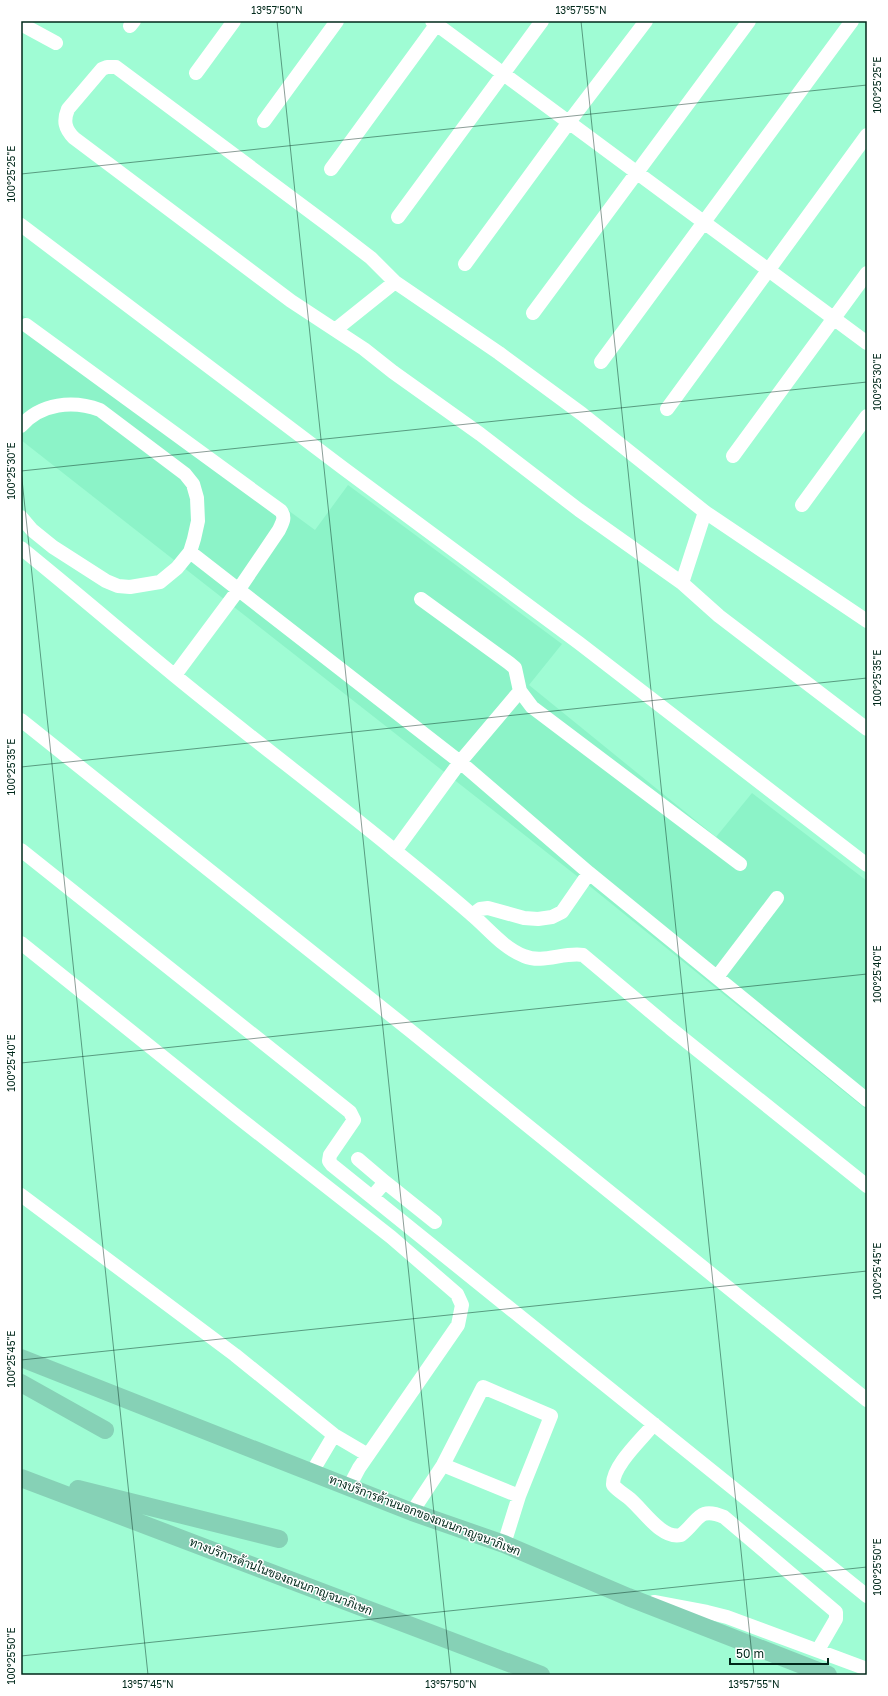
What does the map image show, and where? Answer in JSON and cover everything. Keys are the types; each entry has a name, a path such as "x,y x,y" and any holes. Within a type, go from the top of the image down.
{"main road":[{"name":"ทางบริการด้านนอกของถนนกาญจนาภิเษก","path":"21,1358 412,1512 504,1544 628,1597 828,1675"},
{"path":"21,1383 105,1430"},
{"path":"21,1477 279,1539"},
{"name":"ทางบริการด้านในของถนนกาญจนาภิเษก","path":"21,1477 541,1675"}],"street":[{"path":"196,73 234,21"},
{"path":"264,121 337,21"},
{"path":"398,217 542,21"},
{"path":"465,264 569,122 646,21"},
{"path":"533,313 749,21"},
{"path":"601,362 852,21"},
{"path":"331,169 436,22 867,343"},
{"path":"21,24 56,43"},
{"path":"867,621 705,512 582,414 499,353 395,282 371,258 116,67 107,67 102,69 68,109 65,125 67,131 74,138 291,301 335,330 480,434 579,510 682,583 719,616 867,728"},
{"path":"667,409 867,135"},
{"path":"21,225 579,644 867,865"},
{"path":"733,456 867,273"},
{"path":"335,330 395,282"},
{"path":"23,327 281,511 284,518 279,530 239,589 175,675"},
{"path":"21,425 33,413 69,403 86,404 100,410 146,443 185,474 193,484 197,498 198,521 190,552 177,568 160,582 138,586 118,586 106,581 54,547 32,530 21,518"},
{"path":"802,505 867,416"},
{"path":"682,583 705,512"},
{"path":"21,548 103,614 175,675 395,851 472,915 498,939 518,954 525,957 540,959 566,954 583,955 670,1028 867,1186"},
{"path":"190,552 460,762 589,873 867,1100"},
{"path":"421,599 515,668 520,691 532,708 740,864"},
{"path":"395,851 460,762 520,691"},
{"path":"21,720 406,1027 867,1400"},
{"path":"21,850 350,1112 354,1120 330,1155 329,1161 372,1198 867,1596"},
{"path":"472,915 480,909 488,908 524,918 538,919 552,917 562,912 589,873"},
{"path":"717,977 777,898"},
{"path":"21,943 234,1114 391,1237 457,1294 462,1305 458,1325 368,1455 349,1487"},
{"path":"358,1159 435,1222"},
{"path":"372,1198 385,1182"},
{"path":"21,1195 235,1355 334,1435 368,1455"},
{"path":"412,1512 443,1465 483,1387 551,1416 519,1496 504,1544"},
{"path":"654,1424 615,1473 613,1485 630,1499 649,1519 670,1535 681,1535 700,1515 707,1512 724,1517 836,1612 836,1619 818,1650"},
{"path":"312,1472 334,1435"},
{"path":"443,1465 519,1496"},
{"path":"628,1597 713,1614 748,1624 867,1669"}],"shaded area":[{"path":"21,314 315,530 348,485 562,644 529,685 716,837 752,793 867,881 867,1110 587,884 21,440"}]}
